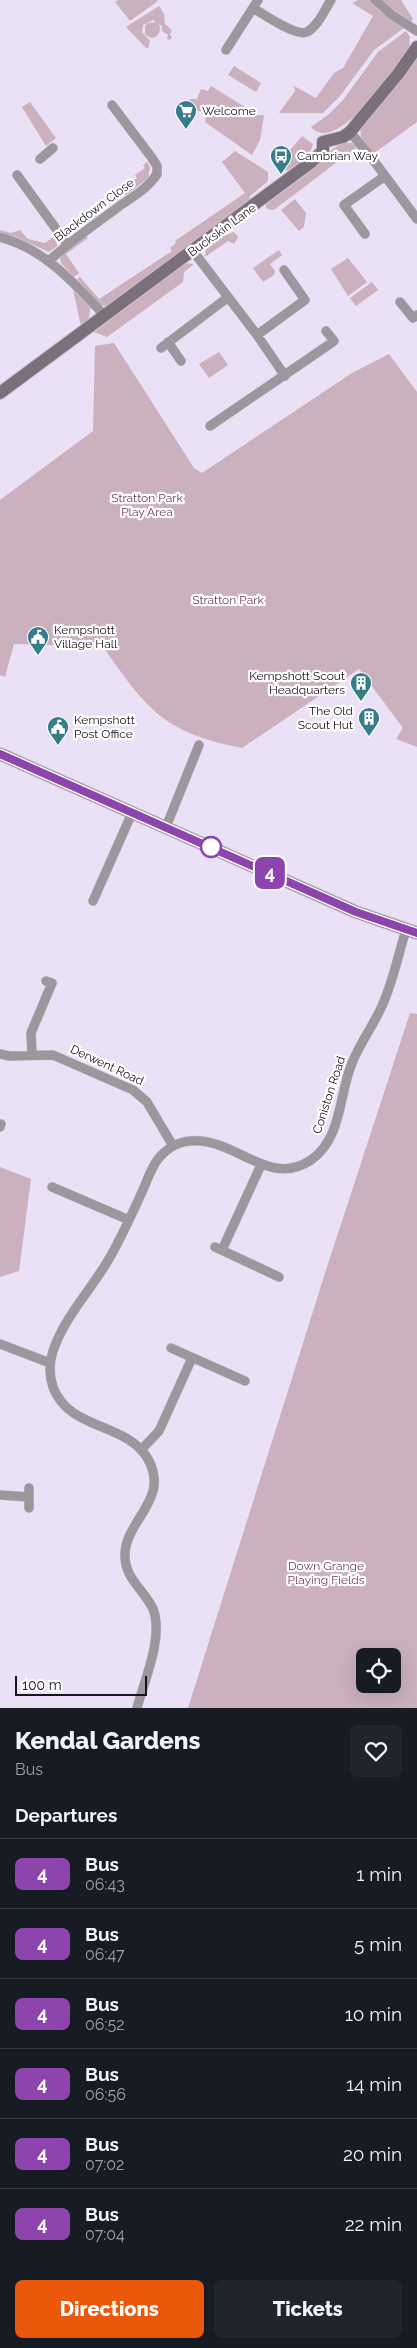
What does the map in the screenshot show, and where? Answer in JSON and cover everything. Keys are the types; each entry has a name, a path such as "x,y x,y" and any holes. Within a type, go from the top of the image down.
{"street":[{"path":"226,50 256,4 285,27 301,33 308,31 319,20 331,0"},
{"path":"375,0 392,15 417,31"},
{"name":"Buckskin Lane","path":"0,393 310,163 323,151 323,142 343,137 350,132 398,74 417,46"},
{"name":"Blackdown Close","path":"50,261 67,244 85,233 144,189 157,174 152,158 112,105"},
{"path":"350,132 417,219"},
{"path":"40,159 53,148"},
{"path":"17,175 67,244"},
{"path":"365,234 344,205 385,176"},
{"path":"0,237 17,242 50,261 105,316"},
{"path":"193,251 257,335 284,376"},
{"path":"257,335 305,300 284,270"},
{"path":"181,361 164,345 227,298"},
{"path":"400,302 413,318 417,315"},
{"path":"210,426 334,341 326,331"},
{"path":"166,828 199,744"},
{"path":"0,754 356,912 411,931"},
{"path":"93,901 132,813"},
{"name":"Coniston Road","path":"173,1146 190,1141 208,1142 277,1169 294,1168 310,1160 324,1147 338,1118 352,1062 383,1004 411,931"},
{"path":"32,1054 31,1033 52,983 46,980"},
{"name":"Derwent Road","path":"0,1054 14,1056 32,1054 58,1056 140,1094 147,1102 173,1146"},
{"path":"137,1708 154,1648 156,1626 150,1604 129,1576 125,1558 127,1541 150,1502 153,1492 152,1469 141,1450 131,1441 85,1421 65,1408 53,1388 50,1363 61,1332 113,1253 156,1162 173,1146"},
{"path":"261,1164 218,1248 279,1277"},
{"path":"52,1187 129,1220"},
{"path":"0,1344 50,1363"},
{"path":"171,1348 233,1381 245,1381"},
{"path":"141,1450 159,1432 192,1358"},
{"path":"0,1495 29,1492 29,1508"}],"green space":[{"path":"118,0 158,1 130,21 115,2"},
{"path":"358,0 371,0 377,9 404,28 374,50 340,96 323,113 279,113 295,91 294,86 316,98 334,73 343,68 373,16 352,3"},
{"path":"380,0 401,0 413,19 411,22"},
{"path":"159,6 164,14 165,24 172,30 170,34 172,37 170,40 167,39 168,35 162,31 162,26 159,24 159,34 152,38 148,37 145,34 145,26 148,23 156,22 153,20 143,25 142,32 150,41 148,48 146,48 126,27"},
{"path":"406,31 410,37 409,48 364,106 350,120 335,130 322,133 311,127 329,114 343,100 378,52"},
{"path":"417,56 417,122 373,154 361,137 360,127"},
{"path":"234,66 261,83 256,92 228,75"},
{"path":"211,86 248,109 249,112 187,110 190,99 197,99 201,89 208,91"},
{"path":"30,102 56,138 46,146 22,107"},
{"path":"264,115 260,140 252,155 205,122 206,116"},
{"path":"302,136 313,144 311,149 302,160 286,171 281,166 283,158"},
{"path":"344,143 352,143 357,147 275,209 266,208 266,204 308,173 329,152"},
{"path":"235,151 268,172 268,181 249,197 251,201 108,306 100,305 77,279 80,277 99,299 172,251 170,248 176,243 175,241 245,193 222,162"},
{"path":"147,162 150,167 148,178 126,195 122,189 137,178 135,175 145,168 143,165"},
{"path":"295,199 306,213 304,227 299,231 281,210"},
{"path":"0,230 11,233 20,230 28,239 45,243 56,235 57,246 49,252 14,236 0,233"},
{"path":"234,232 238,237 234,244 228,241 205,257 206,249 222,236"},
{"path":"86,236 88,238 66,254 79,273 74,277 61,263 60,256"},
{"path":"279,250 282,255 270,264 275,271 274,275 263,282 253,268"},
{"path":"348,258 367,282 348,296 331,269"},
{"path":"186,263 194,264 184,272 183,282 107,337 94,332"},
{"path":"372,282 378,290 356,306 350,298"},
{"path":"73,290 90,307 88,318 81,326"},
{"name":"Stratton Park","path":"114,343 194,468 202,473 352,373 389,354 417,392 417,747 396,739 403,728 359,669 242,748 194,735 160,716 133,688 104,648 98,646 93,649 86,646 14,644 5,677 0,675 0,500 93,431 95,346"},
{"path":"219,352 228,365 209,378 199,364"},
{"name":"Down Grange Playing Fields","path":"410,1013 417,1014 417,1708 188,1708 327,1267"},
{"path":"0,1167 31,1179 19,1271 0,1277"}],"bus line":[{"name":"4","path":"0,754 356,912 392,926 417,933"}],"place":[{"name":"Welcome","path":"186,130"},
{"name":"Cambrian Way","path":"281,175"},
{"name":"Kempshott Village Hall","path":"38,656"},
{"name":"Kempshott Scout Headquarters","path":"361,702"},
{"name":"The Old Scout Hut","path":"369,737"},
{"name":"Kempshott Post Office","path":"58,746"}],"park label":[{"name":"Stratton Park Play Area","path":"147,505"}]}
